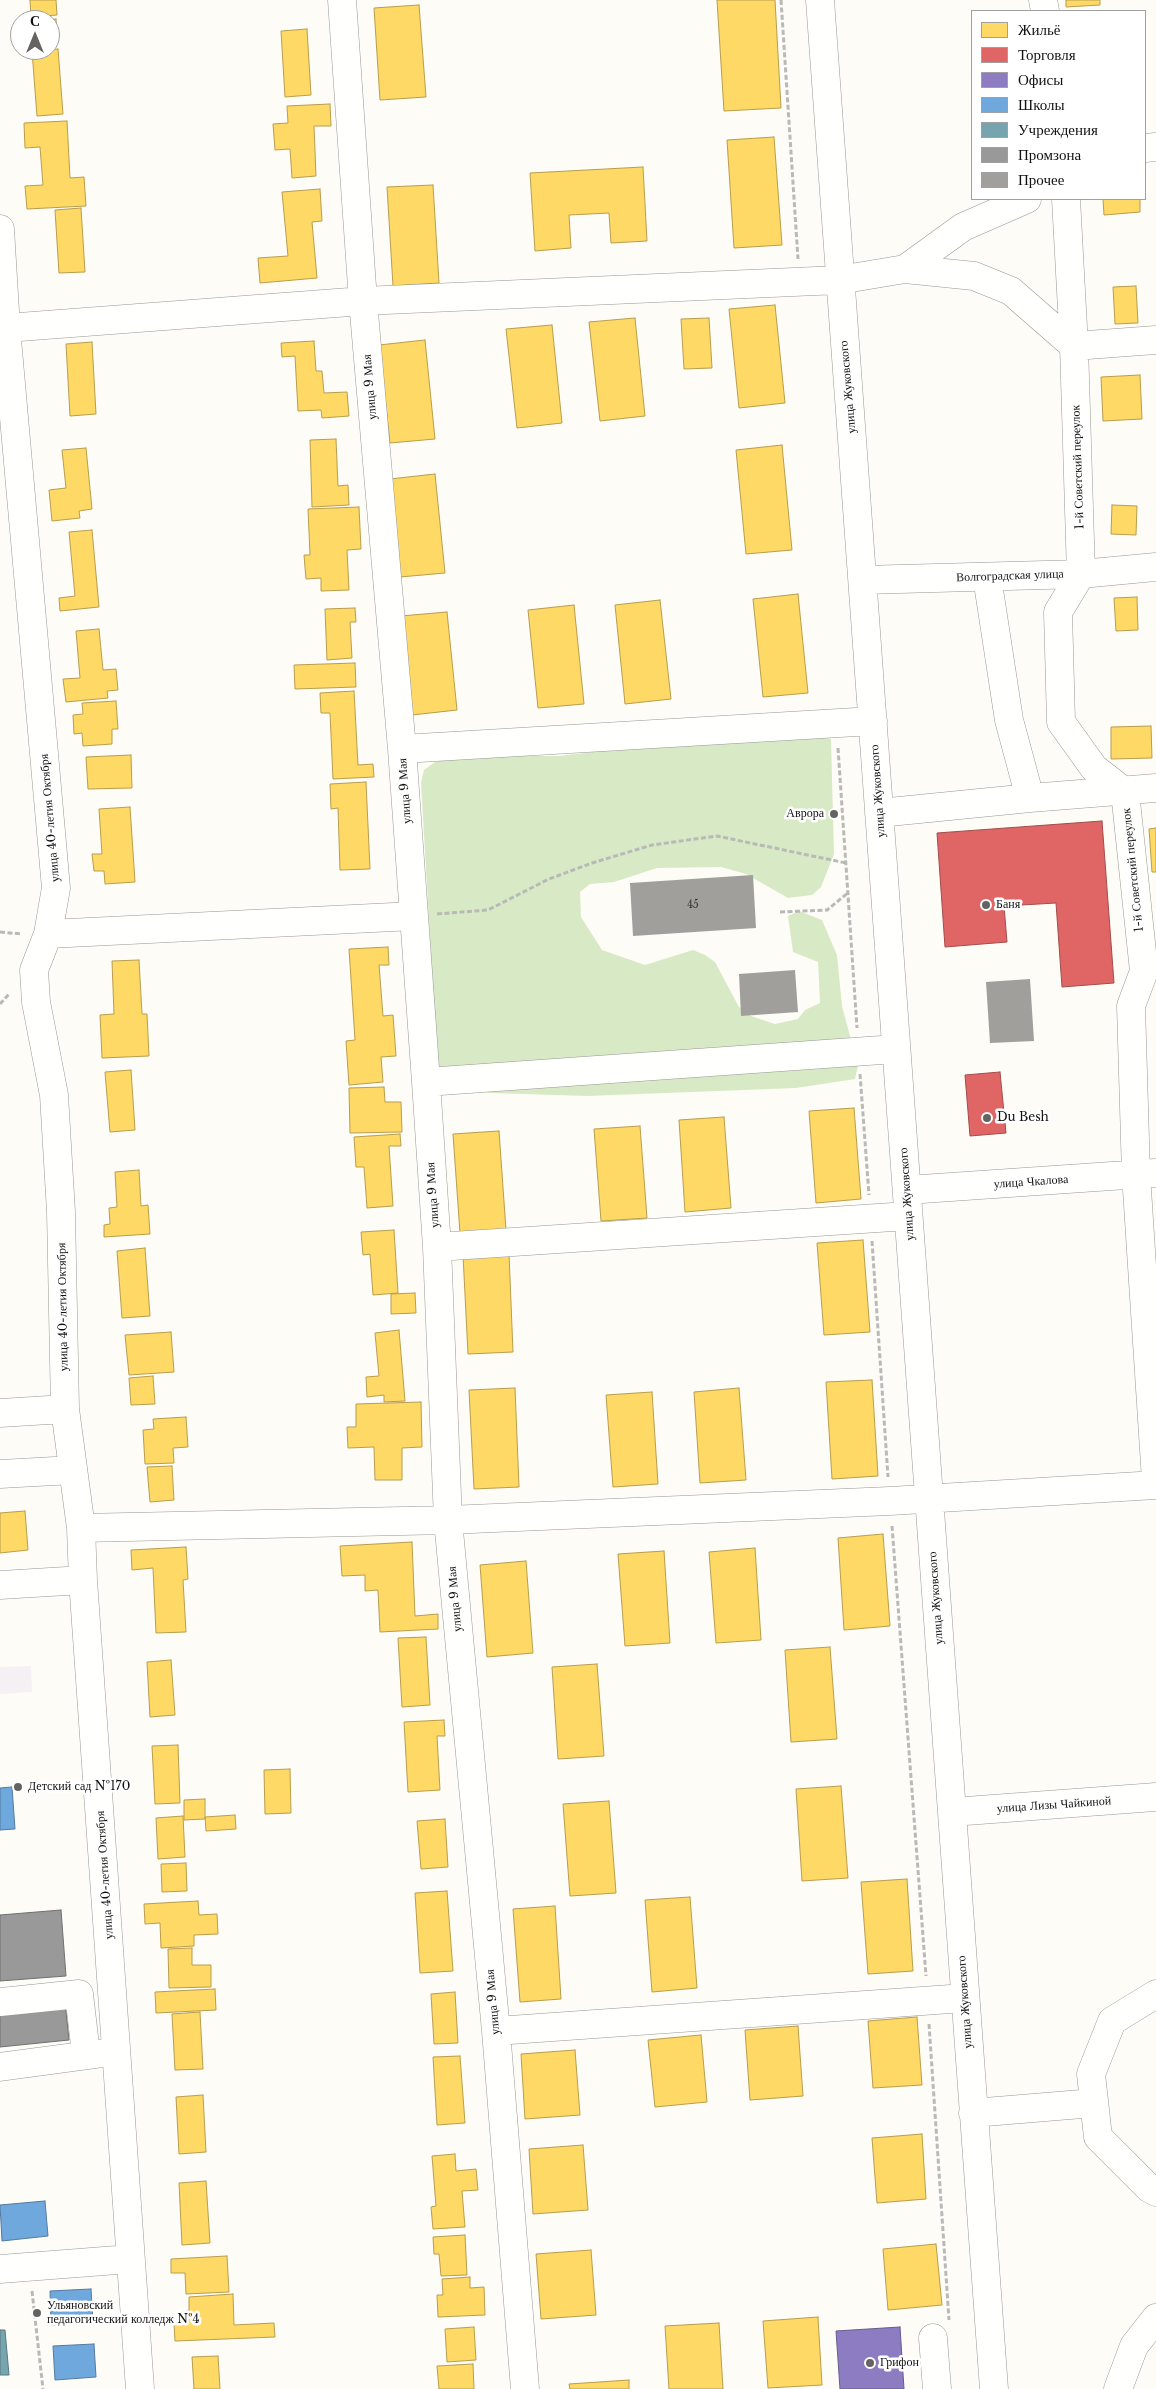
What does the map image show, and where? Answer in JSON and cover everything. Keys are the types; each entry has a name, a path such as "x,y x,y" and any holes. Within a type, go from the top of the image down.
{"street":[{"name":"улица 9 Мая","path":"342,0 363,301 402,749 426,1082 437,1247 448,1520 496,2031 525,2389"},
{"name":"улица Жуковского","path":"820,0 839,280 864,580 879,813 994,2389"},
{"path":"905,268 963,227 1025,200"},
{"name":"1-й Советский переулок","path":"1066,200 1074,346 1081,574 1058,612 1061,722 1094,768 1125,792 1150,970 1131,1006 1146,1173 1156,1480"},
{"name":"улица 40-летия Октября","path":"0,230 6,328 56,888 48,934 34,970 36,1002 54,1095 61,1212 64,1409 81,1528 83,1580 118,2052 130,2259 140,2389"},
{"path":"6,328 363,301 839,280 905,268 974,276 1011,291 1074,346 1156,340"},
{"name":"Волгоградская улица","path":"864,580 1081,574 1156,567"},
{"path":"987,578 1009,720 1030,798"},
{"path":"402,749 873,721"},
{"path":"879,813 1156,788"},
{"path":"48,934 414,916"},
{"path":"426,1082 896,1049"},
{"name":"улица Чкалова","path":"437,1247 870,1218 908,1203 1146,1173"},
{"path":"0,1413 64,1409"},
{"path":"0,1474 73,1470"},
{"path":"81,1528 448,1520 929,1499 1156,1485"},
{"path":"0,1586 83,1580"},
{"name":"улица Лизы Чайкиной","path":"952,1812 1156,1797"},
{"path":"0,2002 79,1994 86,2054"},
{"path":"1156,1994 1112,2021 1091,2074 1098,2137 1149,2188 1156,2192"},
{"path":"496,2031 965,1998"},
{"path":"0,2066 86,2054 118,2052"},
{"path":"974,2113 1094,2104"},
{"path":"0,2269 130,2259"},
{"path":"1118,2389 1134,2346 1156,2318"},
{"path":"933,2338 937,2389"}],"path":[{"path":"782,0 798,261"},
{"path":"837,724 889,1487"},
{"path":"414,916 488,910 549,879 592,863 652,845 717,836 846,863"},
{"path":"780,912 827,910 849,892"},
{"path":"891,1518 926,1982"},
{"path":"929,2022 949,2317"},
{"path":"32,2284 43,2389"}],"shaded area":[{"path":"31,1666 32,1692 0,1694 0,1667"}],"green space":[{"path":"817,736 831,739 834,854 821,887 812,895 788,898 746,874 721,867 657,868 614,882 590,884 580,892 581,917 602,950 645,965 693,950 705,955 715,962 739,1007 751,1016 775,1024 798,1019 805,1010 820,1003 818,962 793,952 788,916 799,911 822,920 837,955 842,1006 858,1066 855,1079 796,1088 587,1096 491,1093 457,1087 446,1081 437,1060 421,782 424,770 435,762 458,756 559,756 717,737"}],"building: Жильё":[{"path":"30,0 56,0 57,10 31,10"},
{"path":"717,0 775,0 781,108 724,111"},
{"path":"1066,0 1100,0 1100,5 1066,7"},
{"path":"419,5 426,97 380,100 374,8"},
{"path":"307,29 311,95 285,97 281,31"},
{"path":"33,60 59,60 63,114 37,116"},
{"path":"330,104 331,126 314,126 316,176 292,178 290,149 275,150 273,124 288,123 287,106"},
{"path":"67,121 70,178 84,177 86,206 27,209 25,186 43,185 40,147 25,148 24,123"},
{"path":"774,137 782,245 734,248 727,140"},
{"path":"643,167 647,241 611,243 609,213 569,215 571,248 535,251 530,173"},
{"path":"433,185 439,283 393,286 387,187"},
{"path":"320,189 322,221 312,222 317,278 260,283 258,258 288,256 282,192"},
{"path":"1103,200 1140,200 1140,212 1104,215"},
{"path":"81,208 85,272 59,273 55,210"},
{"path":"1136,286 1138,323 1115,324 1113,287"},
{"path":"775,305 785,403 739,408 729,309"},
{"path":"635,318 645,416 600,421 589,322"},
{"path":"709,318 712,368 684,369 681,319"},
{"path":"552,325 562,423 517,428 506,329"},
{"path":"425,340 435,439 390,443 379,345"},
{"path":"314,341 316,371 322,371 324,393 347,392 349,416 322,418 321,410 298,411 295,356 282,357 281,343"},
{"path":"92,342 96,414 70,416 66,344"},
{"path":"1140,375 1142,419 1103,421 1101,377"},
{"path":"336,439 338,486 348,485 349,505 312,507 310,440"},
{"path":"782,445 792,550 746,554 736,450"},
{"path":"86,448 92,509 79,511 80,518 52,521 49,490 66,488 62,450"},
{"path":"435,474 445,573 400,577 390,479"},
{"path":"1112,505 1137,506 1136,535 1111,534"},
{"path":"359,507 361,549 347,550 349,590 321,591 321,578 306,579 304,555 310,555 308,509"},
{"path":"92,530 99,607 60,611 59,598 75,596 69,532"},
{"path":"798,594 808,693 763,697 753,599"},
{"path":"1137,597 1138,630 1116,631 1114,598"},
{"path":"660,600 671,699 625,704 615,605"},
{"path":"574,605 584,704 538,708 528,610"},
{"path":"355,608 356,622 350,622 352,658 327,660 325,609"},
{"path":"447,612 457,710 412,715 401,616"},
{"path":"99,629 103,670 116,669 118,690 107,691 108,698 66,702 63,679 80,678 76,631"},
{"path":"355,663 356,687 295,689 294,665"},
{"path":"354,691 358,765 373,764 374,777 333,779 330,713 321,713 320,693"},
{"path":"116,701 118,729 112,729 112,744 83,746 82,733 74,734 73,715 83,714 82,703"},
{"path":"1151,726 1152,758 1111,759 1111,727"},
{"path":"131,755 132,788 88,789 86,757"},
{"path":"366,782 370,869 340,870 338,808 331,809 330,784"},
{"path":"130,807 135,882 105,884 104,871 94,871 92,854 102,854 99,809"},
{"path":"1156,828 1156,872 1152,872 1149,829"},
{"path":"388,947 389,965 379,965 383,1016 393,1015 396,1056 381,1057 383,1082 349,1085 346,1041 355,1040 349,949"},
{"path":"139,960 142,1014 147,1014 149,1056 102,1058 100,1015 114,1014 112,961"},
{"path":"131,1070 135,1130 110,1132 105,1072"},
{"path":"384,1087 385,1102 401,1102 402,1132 350,1133 349,1088"},
{"path":"854,1108 861,1199 816,1203 809,1111"},
{"path":"724,1117 731,1208 685,1212 679,1120"},
{"path":"640,1126 647,1218 601,1221 594,1129"},
{"path":"499,1131 506,1230 460,1233 453,1134"},
{"path":"400,1134 401,1146 389,1146 393,1206 367,1208 364,1167 356,1167 354,1137"},
{"path":"139,1170 141,1206 148,1205 150,1234 104,1237 104,1225 110,1224 109,1208 117,1207 115,1172"},
{"path":"394,1230 398,1293 373,1295 370,1254 363,1255 361,1232"},
{"path":"863,1240 870,1332 824,1335 817,1243"},
{"path":"145,1248 150,1316 122,1318 117,1251"},
{"path":"509,1253 513,1352 468,1354 463,1255"},
{"path":"415,1293 416,1313 391,1314 391,1294"},
{"path":"399,1330 405,1401 384,1402 384,1395 367,1397 366,1377 379,1376 375,1333"},
{"path":"171,1332 174,1372 129,1375 125,1335"},
{"path":"153,1376 155,1404 131,1405 129,1378"},
{"path":"872,1380 878,1476 832,1479 826,1382"},
{"path":"515,1388 519,1487 474,1489 469,1390"},
{"path":"739,1388 746,1480 700,1483 694,1392"},
{"path":"652,1392 658,1484 613,1487 606,1395"},
{"path":"421,1402 422,1447 402,1448 402,1480 375,1480 374,1447 348,1448 347,1427 356,1427 356,1404"},
{"path":"186,1417 188,1447 173,1448 174,1463 145,1464 143,1430 154,1429 153,1419"},
{"path":"172,1466 174,1500 150,1502 147,1467"},
{"path":"25,1511 28,1550 0,1553 0,1513"},
{"path":"883,1534 890,1626 844,1630 838,1538"},
{"path":"412,1542 415,1616 438,1614 438,1629 380,1632 378,1590 365,1591 365,1575 342,1576 340,1546"},
{"path":"186,1547 188,1579 183,1580 186,1632 156,1633 153,1568 132,1570 131,1550"},
{"path":"755,1548 761,1640 716,1643 709,1552"},
{"path":"664,1551 670,1643 625,1646 618,1554"},
{"path":"526,1561 533,1653 487,1657 480,1565"},
{"path":"426,1637 430,1705 402,1707 398,1638"},
{"path":"830,1647 837,1739 791,1742 785,1650"},
{"path":"171,1660 175,1715 150,1717 147,1662"},
{"path":"597,1664 604,1756 558,1759 552,1667"},
{"path":"444,1720 445,1736 437,1736 440,1790 408,1792 404,1722"},
{"path":"178,1745 180,1803 155,1804 152,1746"},
{"path":"290,1769 291,1813 265,1814 264,1770"},
{"path":"841,1786 848,1878 802,1881 796,1789"},
{"path":"205,1799 205,1819 184,1820 184,1800"},
{"path":"609,1801 616,1893 570,1896 563,1804"},
{"path":"235,1815 236,1829 206,1831 205,1817"},
{"path":"183,1816 185,1857 158,1859 156,1818"},
{"path":"445,1819 448,1867 421,1869 417,1821"},
{"path":"186,1863 187,1891 162,1892 161,1864"},
{"path":"907,1879 913,1971 868,1974 861,1882"},
{"path":"447,1891 453,1971 420,1973 415,1893"},
{"path":"690,1897 697,1988 652,1992 645,1900"},
{"path":"198,1901 199,1915 217,1914 218,1934 194,1935 194,1946 161,1948 160,1923 145,1924 144,1904"},
{"path":"555,1906 561,1999 520,2002 513,1909"},
{"path":"192,1948 192,1965 211,1965 211,1987 169,1988 168,1949"},
{"path":"215,1989 216,2010 156,2013 155,1992"},
{"path":"455,1992 458,2043 434,2044 431,1994"},
{"path":"200,2012 203,2069 175,2070 172,2014"},
{"path":"917,2017 922,2085 873,2088 868,2021"},
{"path":"798,2026 803,2096 750,2100 745,2030"},
{"path":"701,2035 707,2102 655,2107 648,2040"},
{"path":"575,2050 580,2115 525,2119 521,2054"},
{"path":"460,2056 465,2123 437,2125 433,2057"},
{"path":"203,2095 206,2152 179,2154 176,2097"},
{"path":"922,2134 926,2199 877,2203 872,2138"},
{"path":"583,2145 588,2210 533,2214 529,2149"},
{"path":"455,2154 456,2171 476,2169 478,2190 462,2191 465,2227 433,2229 431,2207 436,2206 432,2156"},
{"path":"206,2181 210,2243 182,2245 179,2183"},
{"path":"465,2235 467,2275 441,2276 439,2254 434,2254 433,2237"},
{"path":"936,2244 942,2305 888,2310 883,2249"},
{"path":"591,2250 596,2315 541,2319 536,2254"},
{"path":"227,2256 229,2292 186,2294 185,2273 171,2273 171,2259"},
{"path":"470,2277 470,2288 484,2287 485,2315 438,2317 437,2295 443,2295 442,2279"},
{"path":"233,2294 234,2325 274,2323 275,2337 175,2341 174,2323 181,2323 180,2312 189,2311 189,2297"},
{"path":"818,2317 822,2385 768,2388 763,2321"},
{"path":"719,2323 723,2389 669,2389 665,2326"},
{"path":"474,2327 476,2360 447,2362 445,2329"},
{"path":"218,2356 220,2389 194,2389 192,2357"},
{"path":"473,2364 474,2389 439,2389 437,2366"},
{"path":"629,2380 629,2389 570,2389 569,2384"}],"building: Торговля":[{"name":"Баня","path":"1102,821 1114,983 1062,987 1056,903 1004,906 1007,942 945,947 937,833"},
{"path":"1000,1072 1006,1133 970,1136 965,1075"}],"building: Офисы":[{"name":"Грифон","path":"900,2327 904,2389 840,2389 836,2331"}],"building: Школы":[{"path":"12,1787 15,1829 0,1830 0,1788"},
{"path":"45,2201 48,2236 2,2241 0,2205"},
{"path":"91,2289 93,2322 51,2325 50,2291"},
{"path":"94,2344 96,2377 55,2380 53,2346"}],"building: Учреждения":[{"path":"0,2330 5,2330 9,2375 0,2375"}],"building: Промзона":[{"path":"61,1910 66,1976 0,1981 0,1915"},
{"path":"65,2002 69,2040 0,2047 0,2009"}],"building: Прочее":[{"path":"753,875 756,928 633,936 630,883"},
{"path":"795,970 798,1012 741,1016 739,974"},
{"path":"1030,979 1034,1041 990,1043 986,982"}],"place":[{"name":"Аврора","path":"834,814"},
{"name":"Баня","path":"986,905"},
{"name":"Du Besh","path":"987,1118"},
{"name":"Детский сад №170","path":"18,1787"},
{"name":"Ульяновский педагогический колледж №4","path":"37,2313"},
{"name":"Грифон","path":"870,2363"}]}
